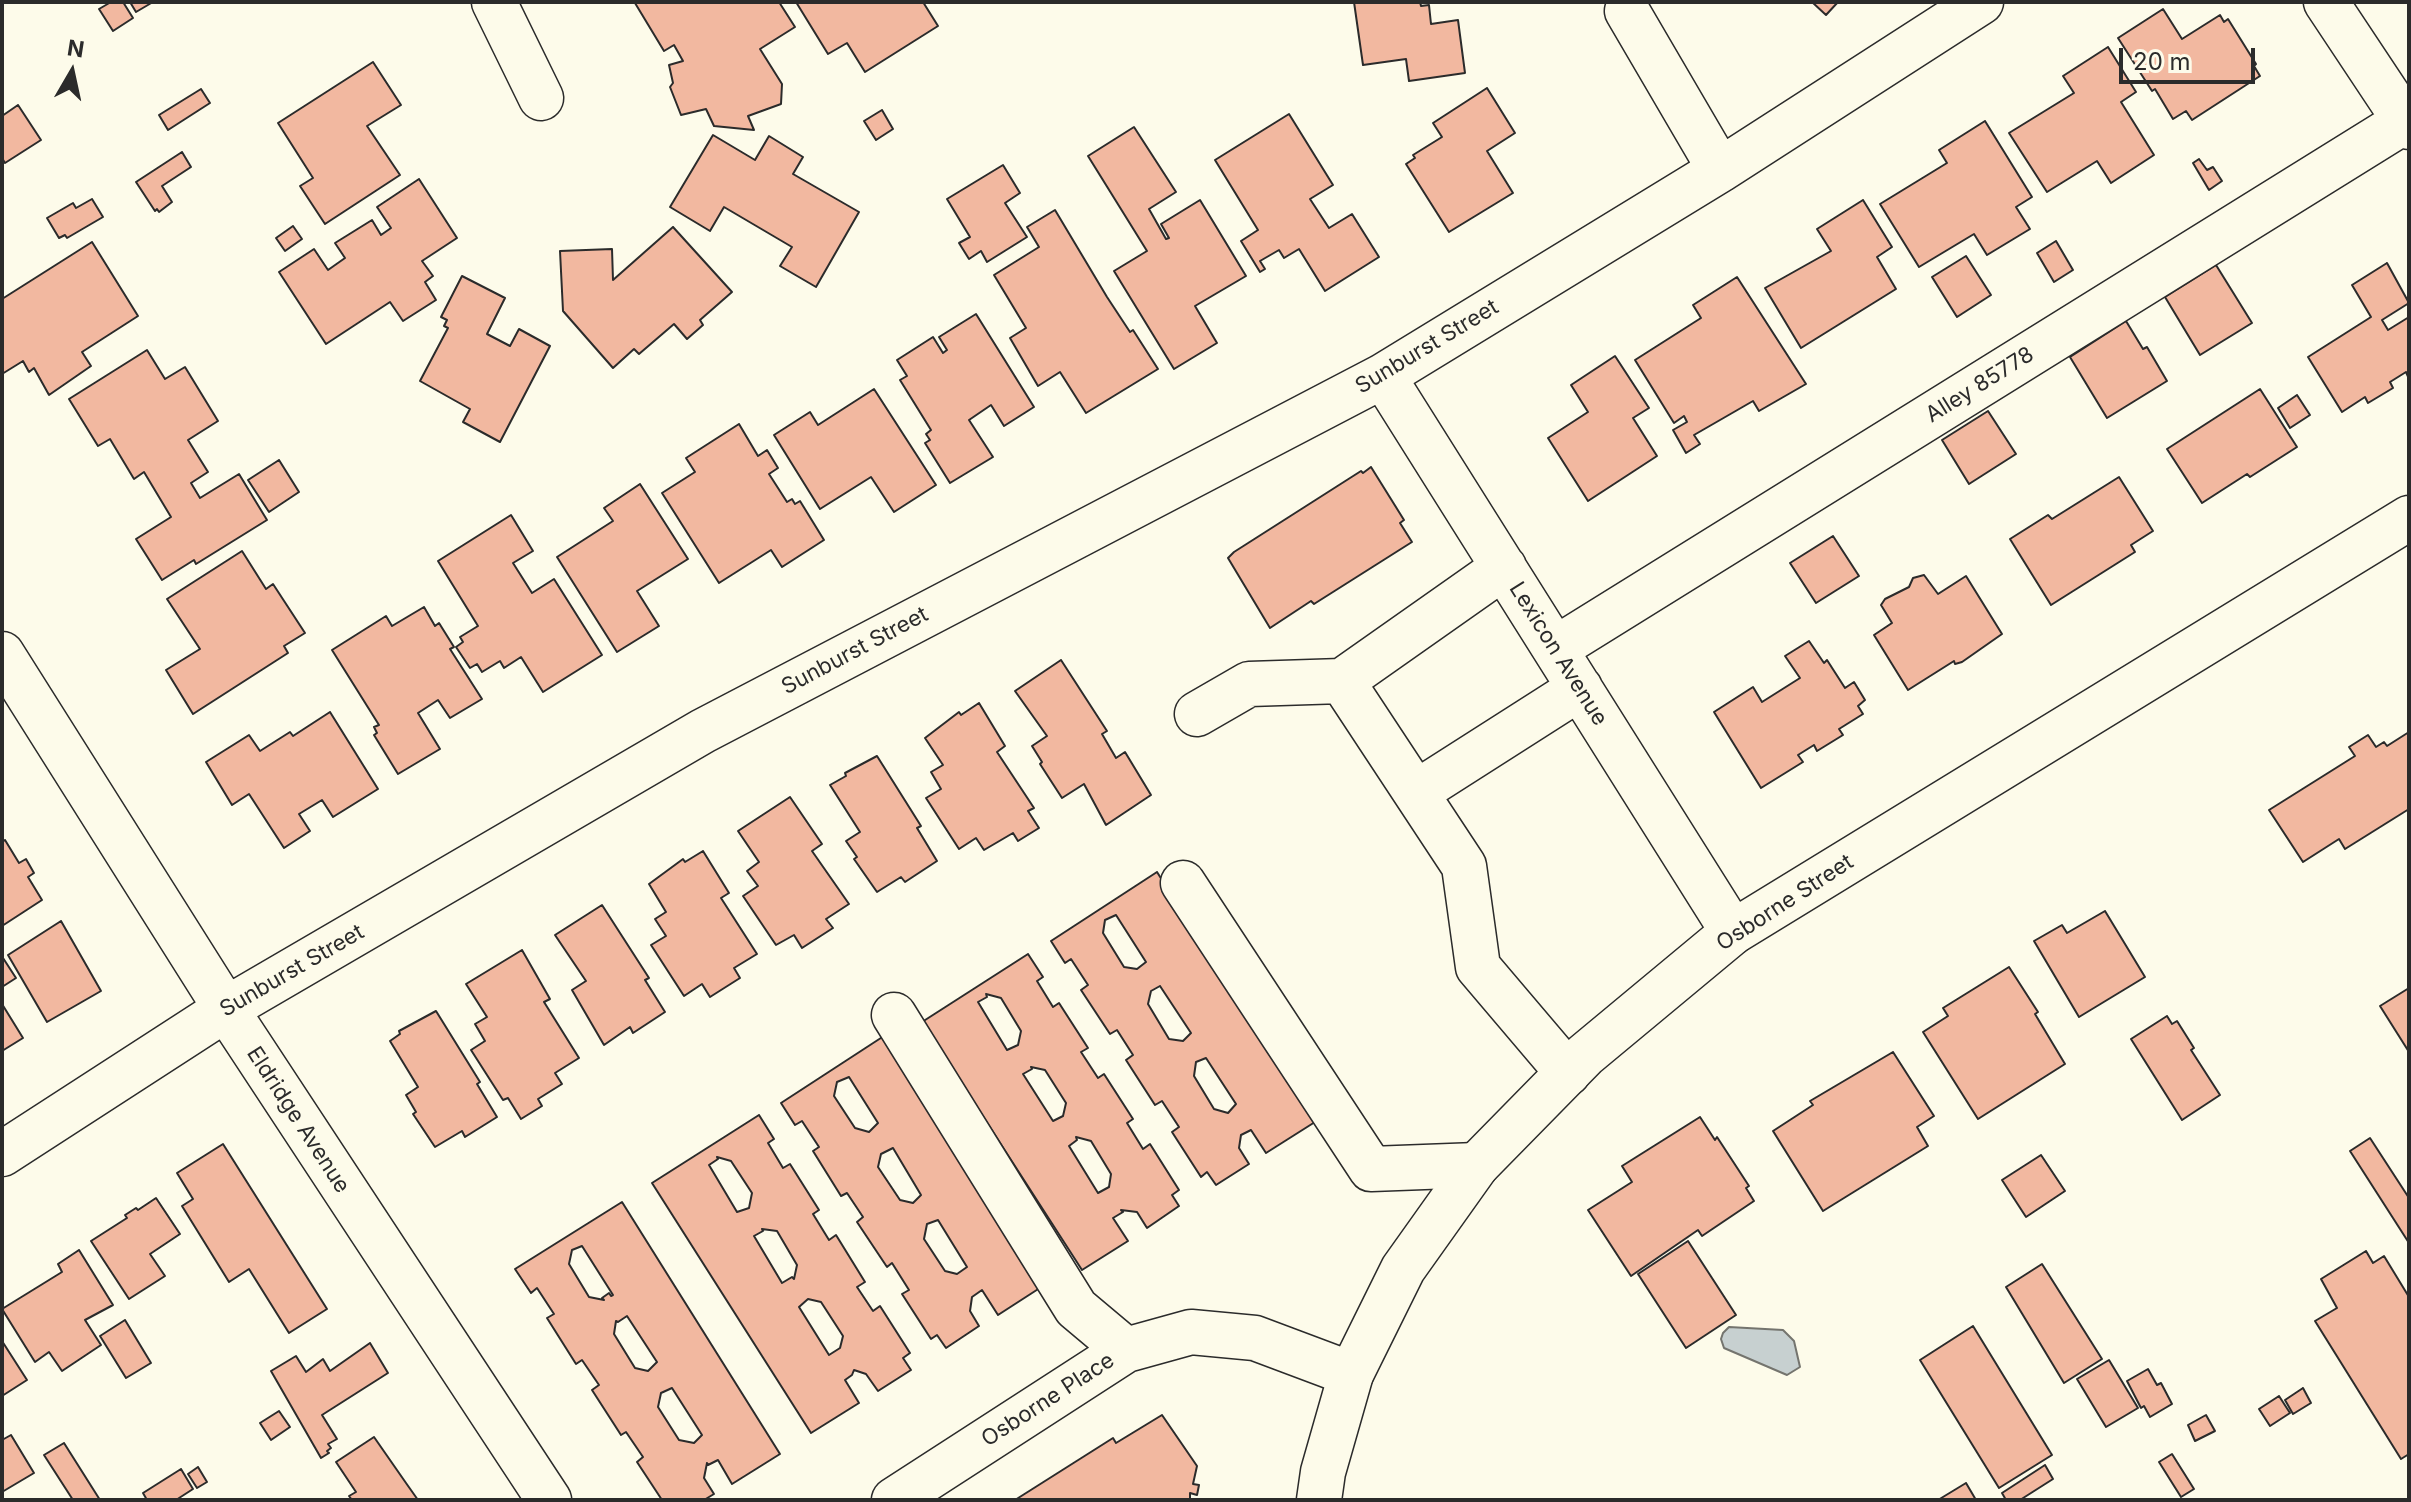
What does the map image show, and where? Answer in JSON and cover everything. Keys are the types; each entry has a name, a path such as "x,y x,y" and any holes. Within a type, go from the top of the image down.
{"street":[{"path":"494,2 541,98"},
{"name":"Sunburst Street","path":"2,1154 226,1009 703,731 1383,376 1720,170 1981,2"},
{"path":"2326,2 2407,124"},
{"path":"1627,11 1720,170"},
{"name":"Alley 85778","path":"1555,649 2407,124"},
{"name":"Lexicon Avenue","path":"1383,376 1733,932"},
{"name":"Osborne Street","path":"1319,1500 1323,1472 1351,1374 1403,1269 1477,1165 1585,1055 1733,932 2409,518"},
{"path":"1197,714 1249,684 1342,681 1504,567"},
{"name":"Eldridge Avenue","path":"2,654 226,1009 549,1500"},
{"path":"1342,681 1464,866 1478,967 1568,1073"},
{"path":"1417,792 1580,688"},
{"path":"1183,883 1371,1169 1477,1165"},
{"path":"894,1015 1076,1308 1126,1350"},
{"name":"Osborne Place","path":"894,1500 1126,1350 1191,1332 1255,1338 1351,1374"}],"shaded area":[{"path":"1729,1327 1783,1330 1794,1341 1800,1367 1787,1375 1724,1348 1721,1339"}],"building":[{"path":"111,2 123,2 133,18 113,31 99,9"},
{"path":"130,2 153,2 136,12"},
{"path":"637,2 779,2 795,27 760,49 782,84 781,104 748,116 754,130 714,126 706,109 681,115 670,87 673,83 669,65 683,61 674,45 664,51"},
{"path":"796,2 923,2 938,26 865,72 847,43 828,54"},
{"path":"1354,2 1420,2 1421,6 1429,5 1431,24 1458,20 1465,73 1409,81 1406,59 1363,65"},
{"path":"1812,2 1838,2 1826,15"},
{"path":"2163,9 2182,39 2220,15 2224,22 2228,19 2260,76 2192,120 2186,111 2173,119 2118,38"},
{"path":"2108,47 2136,92 2121,102 2154,155 2111,183 2097,161 2047,192 2009,133 2074,93 2063,76"},
{"path":"373,62 401,105 367,126 400,175 325,224 300,186 313,178 278,123"},
{"path":"1487,88 1515,133 1487,151 1513,193 1449,232 1406,164 1415,158 1413,155 1442,137 1433,123"},
{"path":"201,89 210,103 168,130 159,115"},
{"path":"18,105 41,140 5,163 2,158 2,116"},
{"path":"882,110 893,129 876,140 864,121"},
{"path":"1289,114 1333,185 1310,199 1329,228 1352,214 1379,257 1325,291 1299,249 1284,258 1279,250 1260,261 1265,269 1260,272 1241,241 1258,230 1215,160"},
{"path":"1985,121 2032,197 2016,207 2030,229 1987,255 1974,234 1919,267 1880,204 1947,163 1939,150"},
{"path":"1134,127 1176,192 1149,209 1166,239 1169,238 1161,224 1200,200 1246,276 1195,306 1217,343 1174,369 1114,271 1147,251 1088,156"},
{"path":"713,135 755,160 769,136 803,157 793,174 859,212 816,287 780,266 792,247 724,207 710,231 670,207"},
{"path":"182,152 191,167 162,186 172,202 159,212 157,209 155,211 136,182"},
{"path":"2199,159 2207,170 2213,167 2222,181 2209,190 2193,163"},
{"path":"1003,165 1020,193 1005,203 1027,237 987,262 981,251 969,259 959,243 970,237 947,199"},
{"path":"419,179 457,238 422,261 433,276 425,282 436,300 403,321 390,302 326,344 279,272 314,249 328,270 345,258 335,243 372,220 381,235 391,228 377,207"},
{"path":"92,199 103,217 67,238 65,235 59,238 47,218 73,203 76,208"},
{"path":"1863,200 1892,247 1877,257 1896,289 1801,348 1765,288 1831,251 1817,229"},
{"path":"1055,210 1107,297 1158,369 1086,413 1060,372 1038,386 1010,338 1026,328 994,275 1039,247 1027,227"},
{"path":"293,226 302,239 285,251 276,238"},
{"path":"673,227 732,292 700,320 703,325 687,339 674,324 639,354 634,349 613,368 563,311 560,251 612,249 613,280"},
{"path":"2056,241 2073,270 2054,282 2037,253"},
{"path":"92,242 138,316 82,352 91,366 49,395 34,368 29,372 23,361 2,374 2,299"},
{"path":"1966,256 1991,295 1957,317 1932,277"},
{"path":"2387,263 2409,303 2382,320 2388,330 2409,317 2409,379 2406,372 2390,382 2393,388 2368,403 2365,397 2342,412 2308,357 2371,317 2352,285"},
{"path":"2216,265 2252,323 2200,355 2165,297"},
{"path":"462,276 505,298 487,334 510,346 519,329 550,346 500,442 463,422 470,409 420,381 448,328 444,326 447,320 441,317"},
{"path":"1737,277 1806,384 1759,411 1753,401 1694,435 1700,444 1686,453 1673,430 1687,422 1684,416 1674,423 1635,360 1701,318 1693,305"},
{"path":"976,314 1034,407 1004,426 991,405 969,420 993,457 950,483 925,443 930,440 926,434 931,430 900,380 907,376 897,360 933,337 943,353 947,350 939,337"},
{"path":"2126,321 2143,349 2147,347 2167,381 2107,418 2070,357"},
{"path":"147,350 165,379 185,367 218,421 188,440 208,472 191,483 200,498 239,474 267,520 196,564 194,560 162,580 136,539 171,517 144,472 134,479 110,439 98,446 69,399"},
{"path":"1615,356 1649,408 1633,418 1657,456 1588,501 1548,438 1588,412 1571,385"},
{"path":"874,389 936,485 894,512 871,477 820,509 774,435 810,412 818,425"},
{"path":"2260,389 2297,447 2202,503 2167,449"},
{"path":"2297,395 2310,415 2290,428 2278,408"},
{"path":"1988,411 2016,454 1969,484 1942,440"},
{"path":"739,424 758,456 767,450 778,468 769,474 787,502 792,499 795,504 800,501 824,540 782,567 771,550 719,583 662,493 695,472 686,458"},
{"path":"279,460 299,492 269,512 248,480"},
{"path":"1371,467 1404,520 1400,523 1412,542 1270,628 1228,558"},
{"path":"2119,477 2153,531 2131,545 2135,552 2051,605 2010,539 2048,515 2052,519"},
{"path":"640,484 688,559 637,591 659,626 617,652 557,557 613,521 604,508"},
{"path":"511,515 533,551 513,563 532,593 554,579 602,655 543,692 521,657 504,668 500,661 482,672 477,664 470,668 456,647 463,642 460,637 478,626 438,561"},
{"path":"1833,536 1859,576 1816,603 1790,563"},
{"path":"242,551 266,589 273,584 305,633 284,646 288,653 193,714 166,670 200,649 167,599"},
{"path":"1924,575 1938,594 1966,576 2002,634 1962,662 1955,664 1954,661 1908,690 1874,635 1892,623 1881,605 1885,599 1909,587 1913,578"},
{"path":"424,607 435,626 439,623 454,647 450,649 482,699 450,718 438,700 418,713 440,749 398,774 374,735 377,733 374,727 379,725 332,650 386,616 392,626"},
{"path":"1809,641 1824,663 1827,660 1845,688 1854,682 1865,700 1858,706 1863,714 1839,729 1843,735 1817,751 1814,745 1798,755 1803,762 1761,788 1714,712 1753,687 1762,702 1800,678 1785,656"},
{"path":"1061,660 1107,731 1102,734 1116,758 1125,752 1151,795 1106,825 1084,784 1062,798 1032,746 1047,736 1015,691"},
{"path":"979,703 1005,746 997,752 1034,808 1028,811 1039,828 1018,841 1013,833 984,850 976,838 959,849 926,798 941,789 931,772 943,765 925,738 959,712 961,715"},
{"path":"330,712 378,789 333,817 322,800 299,814 310,831 284,848 249,794 232,805 206,762 249,735 260,751 290,732 293,736"},
{"path":"2409,732 2409,809 2345,849 2339,839 2303,862 2269,810 2355,756 2349,747 2368,735 2376,747 2384,742 2387,746"},
{"path":"877,756 921,826 917,828 937,861 905,882 901,877 877,892 854,859 857,857 846,841 860,832 830,785"},
{"path":"790,797 822,844 812,851 849,904 826,919 833,928 802,948 794,935 776,945 743,896 758,886 747,871 759,862 738,831"},
{"path":"5,840 19,863 26,859 34,873 28,877 42,900 2,926 2,842"},
{"path":"703,851 729,893 721,898 757,954 734,968 740,978 710,997 702,984 684,996 651,945 666,936 655,919 666,912 649,884 683,859 685,862"},
{"path":"1157,872 1315,1122 1266,1153 1251,1130 1241,1135 1239,1148 1249,1164 1216,1185 1207,1172 1201,1177 1172,1132 1179,1127 1162,1101 1155,1105 1126,1060 1133,1055 1117,1030 1110,1034 1081,990 1088,985 1071,959 1065,963 1051,941","holes":["1116,915 1146,962 1137,969 1124,967 1103,933 1105,920","1160,986 1191,1033 1183,1041 1169,1039 1148,1004 1151,991","1206,1058 1236,1104 1228,1113 1214,1109 1194,1076 1196,1062"]},
{"path":"602,905 649,978 645,980 665,1012 633,1033 630,1027 604,1045 572,990 586,981 555,935"},
{"path":"2105,911 2145,977 2079,1017 2034,941 2062,925 2067,933"},
{"path":"61,921 101,991 47,1022 8,955"},
{"path":"522,950 550,999 544,1002 579,1058 555,1073 562,1084 538,1099 542,1106 521,1119 508,1098 503,1100 471,1050 485,1041 475,1024 487,1017 466,984"},
{"path":"1028,954 1043,977 1037,981 1053,1007 1059,1003 1088,1048 1081,1052 1098,1078 1104,1074 1133,1119 1127,1123 1143,1149 1150,1144 1179,1190 1172,1195 1179,1206 1147,1228 1137,1212 1121,1210 1123,1212 1113,1218 1128,1241 1082,1270 922,1022","holes":["986,994 1001,998 1021,1031 1018,1045 1007,1050 978,1002 987,997","1032,1069 1045,1070 1066,1103 1063,1116 1053,1121 1023,1074","1076,1137 1091,1141 1111,1174 1109,1187 1098,1193 1069,1146 1077,1140"]},
{"path":"2,959 16,978 2,987"},
{"path":"2009,967 2038,1012 2035,1014 2065,1064 1978,1119 1923,1032 1948,1016 1943,1008"},
{"path":"2409,988 2409,1052 2380,1006"},
{"path":"2,1004 23,1038 2,1051"},
{"path":"436,1011 480,1082 477,1084 497,1117 465,1137 462,1131 435,1147 413,1114 416,1112 406,1095 418,1087 390,1041 400,1034 399,1031"},
{"path":"2167,1016 2172,1024 2177,1021 2194,1048 2191,1050 2220,1095 2182,1120 2131,1039"},
{"path":"887,1034 1046,1284 998,1315 982,1290 972,1297 970,1311 979,1326 946,1348 937,1335 931,1339 902,1294 909,1290 892,1263 887,1267 857,1222 863,1217 847,1193 841,1196 813,1151 819,1147 802,1121 795,1125 781,1103","holes":["849,1077 878,1123 869,1132 855,1128 834,1096 837,1082","893,1148 921,1195 913,1203 900,1200 878,1167 881,1154","938,1220 967,1267 957,1274 945,1271 924,1239 927,1224"]},
{"path":"1893,1052 1934,1116 1917,1127 1928,1146 1823,1211 1773,1131 1813,1105 1810,1101"},
{"path":"759,1115 774,1139 768,1143 783,1168 790,1164 819,1210 813,1214 829,1240 836,1235 865,1282 857,1287 873,1311 880,1306 910,1353 903,1358 911,1370 878,1391 866,1374 854,1370 845,1380 859,1403 811,1433 652,1183","holes":["717,1157 731,1161 752,1193 749,1208 737,1212 709,1165","763,1231 777,1231 797,1265 794,1279 792,1277 782,1283 754,1236","808,1299 821,1302 843,1336 840,1348 829,1355 799,1307"]},
{"path":"1700,1117 1749,1186 1746,1188 1754,1201 1702,1236 1698,1230 1631,1276 1588,1210 1632,1182 1622,1166"},
{"path":"2370,1138 2409,1198 2409,1243 2350,1151"},
{"path":"223,1144 327,1309 289,1333 249,1269 229,1282 182,1206 193,1199 177,1173"},
{"path":"2041,1155 2065,1191 2026,1217 2002,1180"},
{"path":"156,1198 180,1234 150,1254 165,1276 129,1299 91,1241 127,1218 125,1215"},
{"path":"622,1202 780,1454 732,1484 718,1460 707,1463 704,1478 714,1494 704,1500 662,1500 637,1462 643,1457 626,1432 621,1435 592,1390 599,1385 582,1360 576,1364 547,1318 554,1314 537,1288 531,1293 515,1269","holes":["582,1246 613,1295 609,1293 602,1298 604,1300 589,1297 569,1264 572,1250","627,1316 657,1362 648,1371 635,1368 614,1334 618,1322","672,1388 702,1435 694,1443 679,1440 658,1407 661,1393"]},
{"path":"1688,1241 1736,1315 1686,1348 1638,1274"},
{"path":"79,1250 113,1305 85,1320 101,1345 62,1371 49,1352 35,1362 2,1309 62,1272 58,1264"},
{"path":"2366,1251 2373,1263 2384,1256 2409,1297 2409,1454 2401,1459 2315,1321 2337,1308 2321,1279"},
{"path":"2042,1264 2102,1359 2064,1383 2006,1287"},
{"path":"125,1320 151,1363 126,1378 100,1336"},
{"path":"1973,1326 2052,1455 1999,1488 1920,1360"},
{"path":"2,1341 27,1380 2,1396"},
{"path":"370,1343 388,1373 322,1415 337,1439 328,1444 331,1448 327,1451 329,1453 321,1458 271,1371 296,1356 306,1372 323,1359 330,1371"},
{"path":"2109,1360 2138,1408 2106,1427 2077,1379"},
{"path":"2148,1369 2157,1385 2161,1383 2172,1404 2150,1417 2144,1406 2141,1408 2127,1381"},
{"path":"2303,1388 2311,1403 2293,1414 2285,1400"},
{"path":"2279,1396 2290,1413 2270,1426 2259,1409"},
{"path":"279,1411 290,1427 271,1440 260,1423"},
{"path":"1162,1415 1197,1466 1193,1484 1199,1485 1197,1495 1190,1493 1190,1500 1015,1500 1113,1438 1116,1443"},
{"path":"2206,1415 2215,1431 2195,1441 2188,1425"},
{"path":"11,1435 34,1473 2,1492 2,1440"},
{"path":"374,1437 418,1500 352,1500 349,1496 356,1492 336,1462"},
{"path":"64,1443 100,1500 73,1500 44,1455"},
{"path":"2172,1454 2194,1489 2181,1497 2159,1462"},
{"path":"2045,1465 2053,1479 2020,1500 2006,1500 2002,1493"},
{"path":"198,1467 207,1482 197,1488 188,1474"},
{"path":"181,1469 193,1489 176,1500 147,1500 143,1493"},
{"path":"1966,1483 1976,1500 1938,1500"}]}
